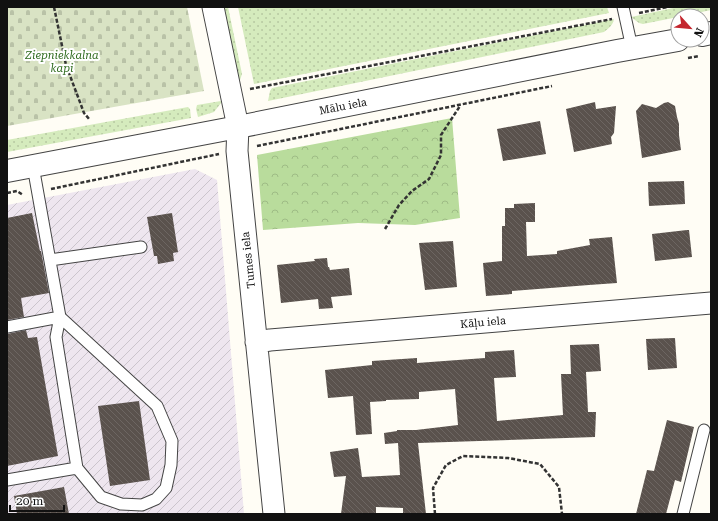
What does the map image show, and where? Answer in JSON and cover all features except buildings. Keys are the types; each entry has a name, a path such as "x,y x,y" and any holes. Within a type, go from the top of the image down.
{"street":[{"name":"Tumes iela","path":"213,7 238,128 237,151 274,514"},
{"name":"Mālu iela","path":"7,171 238,128 632,48 682,49"},
{"name":"Kāļu iela","path":"256,342 711,303"}],"lane":[{"path":"624,12 632,48"},
{"path":"33,166 60,317 56,337 77,468 101,497 121,504 142,505 156,499 166,488 171,466 172,441 157,406 60,317"},
{"path":"50,260 141,247"},
{"path":"7,327 60,317"},
{"path":"683,514 704,430"},
{"path":"7,480 77,468"}],"path":[{"path":"54,7 66,65 84,113 90,120"},
{"path":"248,89 624,12 668,7"},
{"path":"7,193 17,191 23,195 559,85"},
{"path":"385,229 399,205 412,191 429,179 441,155 441,135 460,106"},
{"path":"435,514 433,488 446,466 463,456 508,458 540,464 559,487 562,514"}],"shaded area":[{"path":"195,169 217,180 244,514 7,514 7,205"}],"green space":[{"name":"Ziepniekkalna kapi","path":"7,7 187,7 204,91 7,126"},
{"path":"223,7 228,7 242,74 240,80 238,81"},
{"path":"238,7 607,7 609,13 254,84"},
{"path":"711,7 711,10 710,8 673,8"},
{"path":"670,9 670,19 643,24 631,17"},
{"path":"614,19 612,25 604,32 268,101 272,88"},
{"path":"221,101 214,112 198,117 196,109 197,105"},
{"path":"188,107 190,109 191,118 7,152 7,140"},
{"path":"452,118 460,218 415,225 358,223 263,230 257,155"}]}
